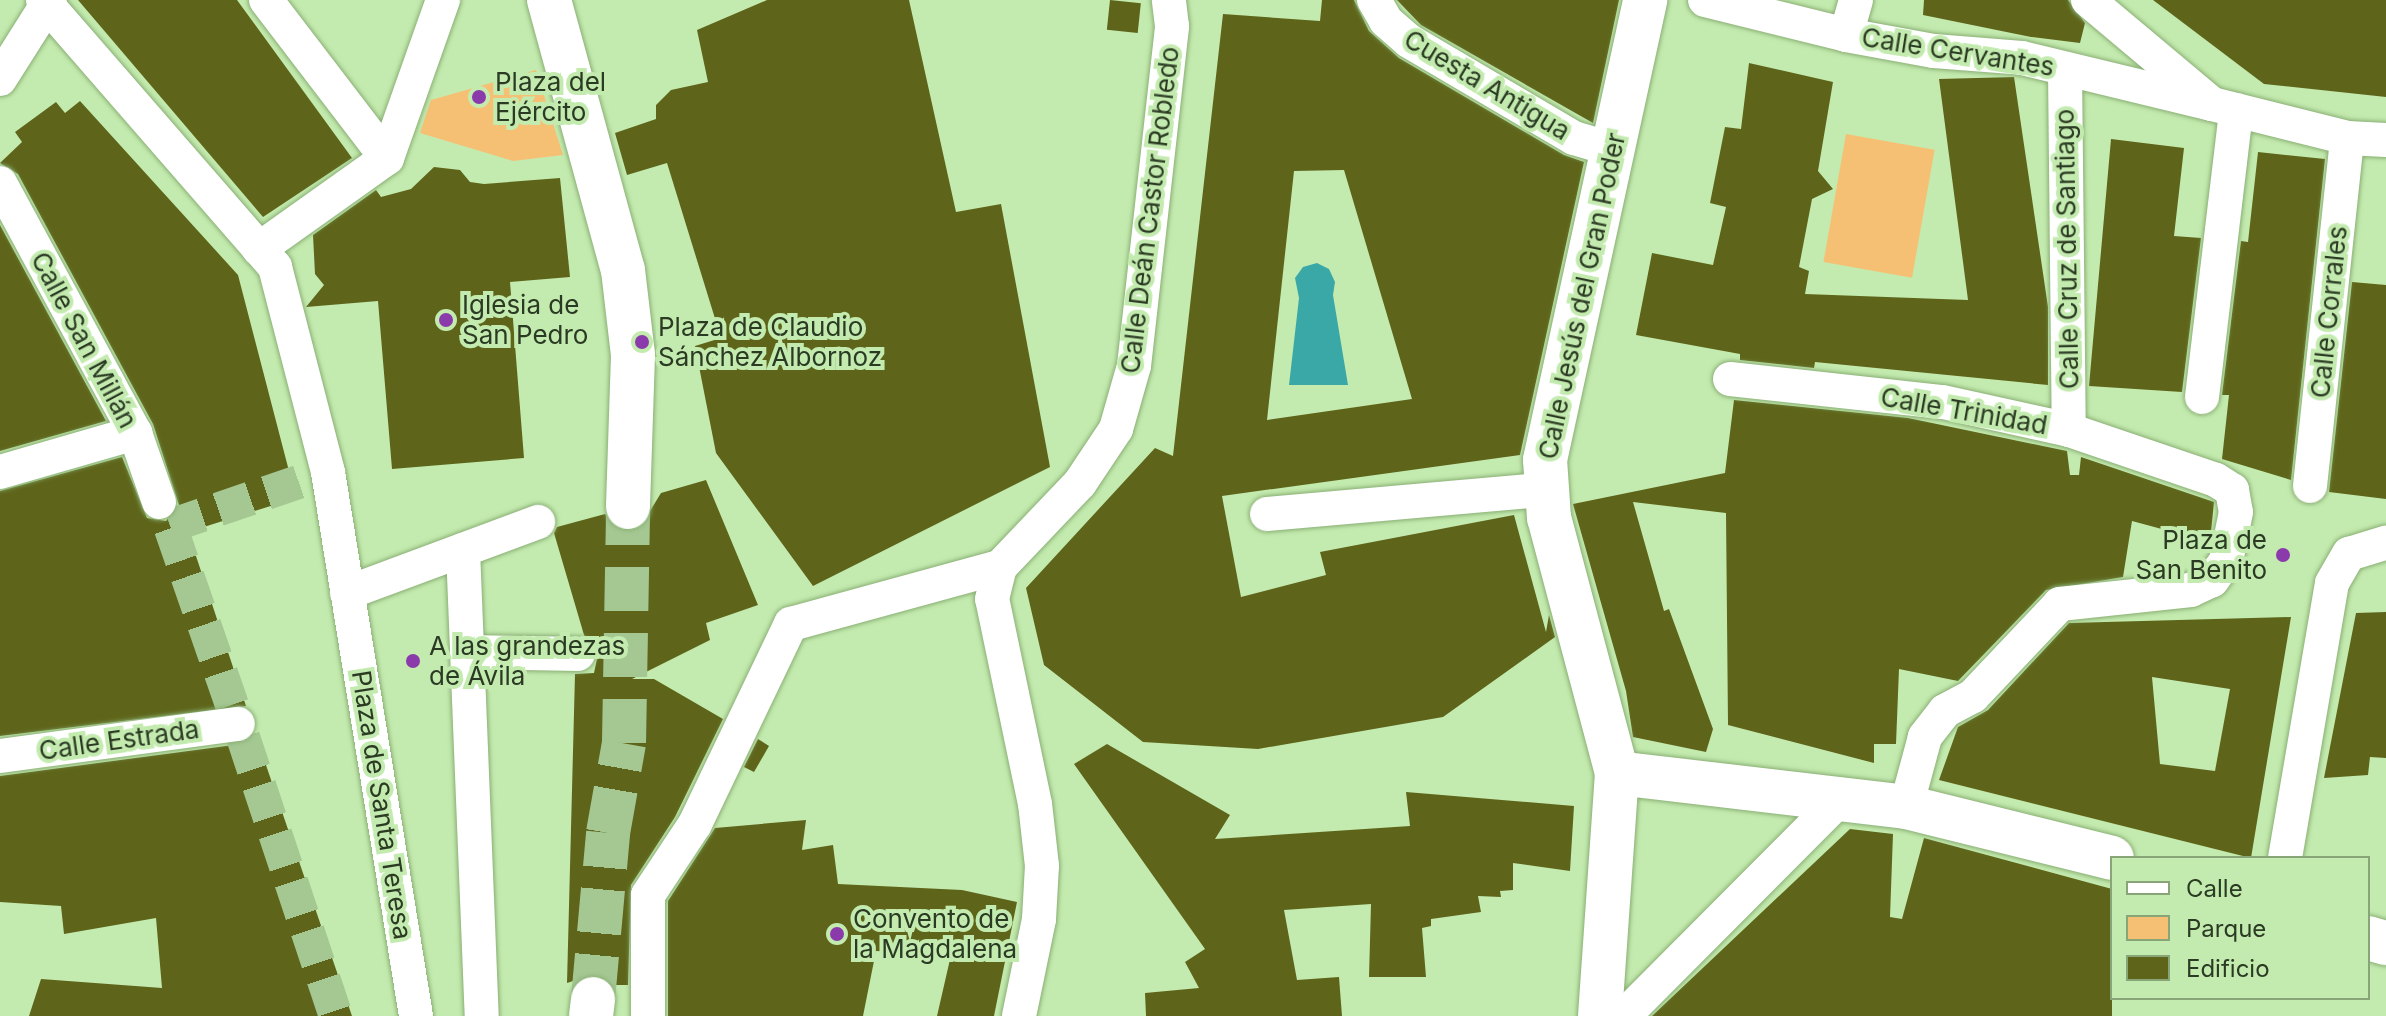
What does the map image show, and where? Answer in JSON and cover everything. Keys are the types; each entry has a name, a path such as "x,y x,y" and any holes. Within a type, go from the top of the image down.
{"street":[{"path":"266,0 387,158"},
{"path":"259,249 387,158 443,0"},
{"path":"549,0 623,270 633,355 628,507"},
{"name":"Calle Deán Castor Robledo","path":"1000,567 1080,483 1116,429 1136,350 1172,26 1169,0"},
{"name":"Cuesta Antigua","path":"1374,0 1386,21 1409,41 1574,138 1614,150"},
{"name":"Calle Jesús del Gran Poder","path":"1600,1016 1617,773 1544,490 1545,460 1645,0"},
{"name":"Calle Cervantes","path":"1705,0 1846,35 2065,69 2347,138 2386,140"},
{"path":"1846,35 1856,0"},
{"path":"2088,0 2224,107 2202,397"},
{"path":"0,79 47,2"},
{"name":"Plaza de Santa Teresa","path":"47,2 275,267 328,472 416,1016"},
{"name":"Calle Cruz de Santiago","path":"2065,69 2069,430"},
{"name":"Calle Corrales","path":"2310,486 2347,138"},
{"name":"Calle San Millán","path":"0,183 135,433 159,502"},
{"name":"Calle Trinidad","path":"1730,379 1943,402 2069,430 2191,472 2232,490 2236,512 2226,561 2212,580 2191,590 2060,604 1973,696 1938,720 1925,737 1906,807"},
{"path":"0,472 135,433"},
{"path":"1267,514 1544,490"},
{"path":"347,593 538,522"},
{"path":"2285,856 2332,583 2349,554 2386,543"},
{"path":"463,550 482,1016"},
{"path":"648,1016 648,895 695,824 791,624 1000,567 992,599 1035,804 1042,866 1039,919 1019,1016"},
{"path":"467,652 578,654"},
{"name":"Calle Estrada","path":"0,756 238,722"},
{"path":"1617,773 1906,807 2110,858"},
{"path":"1624,1016 1841,798"}],"green space":[{"path":"536,70 563,155 513,161 420,133 431,100"},
{"path":"1846,134 1935,150 1912,278 1823,262"}],"water":[{"path":"1317,263 1329,269 1335,282 1333,295 1348,385 1289,385 1299,298 1295,278 1303,267"}],"building":[{"path":"78,0 237,0 352,158 263,217"},
{"path":"767,0 909,0 956,212 1001,204 1050,467 813,586 716,453 695,346 721,338 667,163 627,175 615,133 656,119 656,105 671,90 708,82 697,30"},
{"path":"1110,0 1141,3 1138,33 1107,30"},
{"path":"1322,0 1354,0 1369,31 1399,58 1564,155 1584,162 1520,455 1222,496 1241,597 1326,575 1320,552 1514,515 1546,632 1549,615 1555,637 1443,717 1258,749 1143,742 1044,665 1026,588 1155,448 1173,456 1223,14 1320,21","holes":["1344,170 1412,399 1267,420 1294,171"]},
{"path":"1397,0 1619,0 1593,123 1421,25"},
{"path":"1924,0 2068,0 2085,23 2080,43 2031,37 1923,15"},
{"path":"2153,0 2386,0 2386,97 2264,84"},
{"path":"1749,63 1833,82 1818,171 1833,189 1812,199 1799,267 1809,271 1805,294 1968,300 1939,79 2014,77 2048,307 2048,385 1815,362 1814,368 1740,360 1740,354 1636,335 1652,253 1713,265 1726,207 1710,203 1725,127 1741,129"},
{"path":"80,101 238,275 296,498 188,532 246,706 0,736 0,491 122,457 147,518 166,521 179,505 153,424 18,174 0,163 22,142 15,132 56,102 65,113"},
{"path":"2111,139 2184,148 2174,236 2201,238 2182,392 2089,386"},
{"path":"2258,152 2325,159 2291,480 2222,459 2229,395 2222,395 2241,241 2248,242"},
{"name":"Iglesia de San Pedro","path":"434,167 460,170 470,182 484,184 560,178 570,277 510,282 524,458 392,469 378,301 306,307 324,285 315,274 313,235 376,190 381,197 411,189"},
{"path":"0,225 106,421 0,451"},
{"path":"2352,282 2386,285 2386,499 2329,492"},
{"path":"1734,400 1908,418 2067,451 2070,475 2079,475 2081,457 2214,502 2210,542 2132,521 2123,577 2046,590 1958,681 1899,669 1896,744 1874,744 1874,763 1728,725 1726,513 1633,502 1664,611 1669,609 1713,729 1706,752 1633,737 1626,691 1573,504 1725,473"},
{"path":"706,480 758,605 706,623 710,640 632,679 654,679 723,719 675,817 631,885 628,985 612,985 595,974 567,983 575,674 594,673 598,654 584,635 554,533 557,527 605,514 616,529 639,529 661,493"},
{"path":"2386,612 2386,758 2370,757 2368,775 2324,778 2356,613"},
{"path":"2291,617 2251,856 1939,780 1958,727 1988,710 2069,623","holes":["2152,677 2230,689 2215,771 2160,764"]},
{"path":"255,733 352,1016 29,1016 41,979 162,988 156,918 64,934 61,906 0,902 0,776 241,744"},
{"path":"758,739 769,746 754,772 744,767"},
{"path":"1107,744 1230,815 1215,839 1410,826 1406,792 1574,806 1570,871 1513,863 1513,890 1500,891 1501,897 1478,896 1481,912 1431,919 1431,926 1422,928 1426,977 1369,977 1371,904 1284,910 1297,980 1339,977 1342,1016 1146,1016 1145,993 1199,988 1185,962 1205,949 1074,764"},
{"name":"Convento de la Magdalena","path":"806,820 802,850 833,845 838,884 962,890 1017,902 994,1016 937,1016 951,955 876,951 863,1016 668,1016 668,901 715,828"},
{"path":"1850,829 1893,834 1890,917 1902,919 1924,838 2110,888 2112,1016 1652,1016"}],"tunnel":[{"path":"232,705 170,526 328,472"},
{"path":"593,999 608,833 624,743 628,507"},
{"path":"243,737 336,1016"}],"place":[{"name":"Plaza del Ejército","path":"479,97"},
{"name":"Iglesia de San Pedro","path":"446,320"},
{"name":"Plaza de Claudio Sánchez Albornoz","path":"642,342"},
{"name":"Plaza de San Benito","path":"2283,555"},
{"name":"A las grandezas de Ávila","path":"413,661"},
{"name":"Convento de la Magdalena","path":"837,934"}]}
